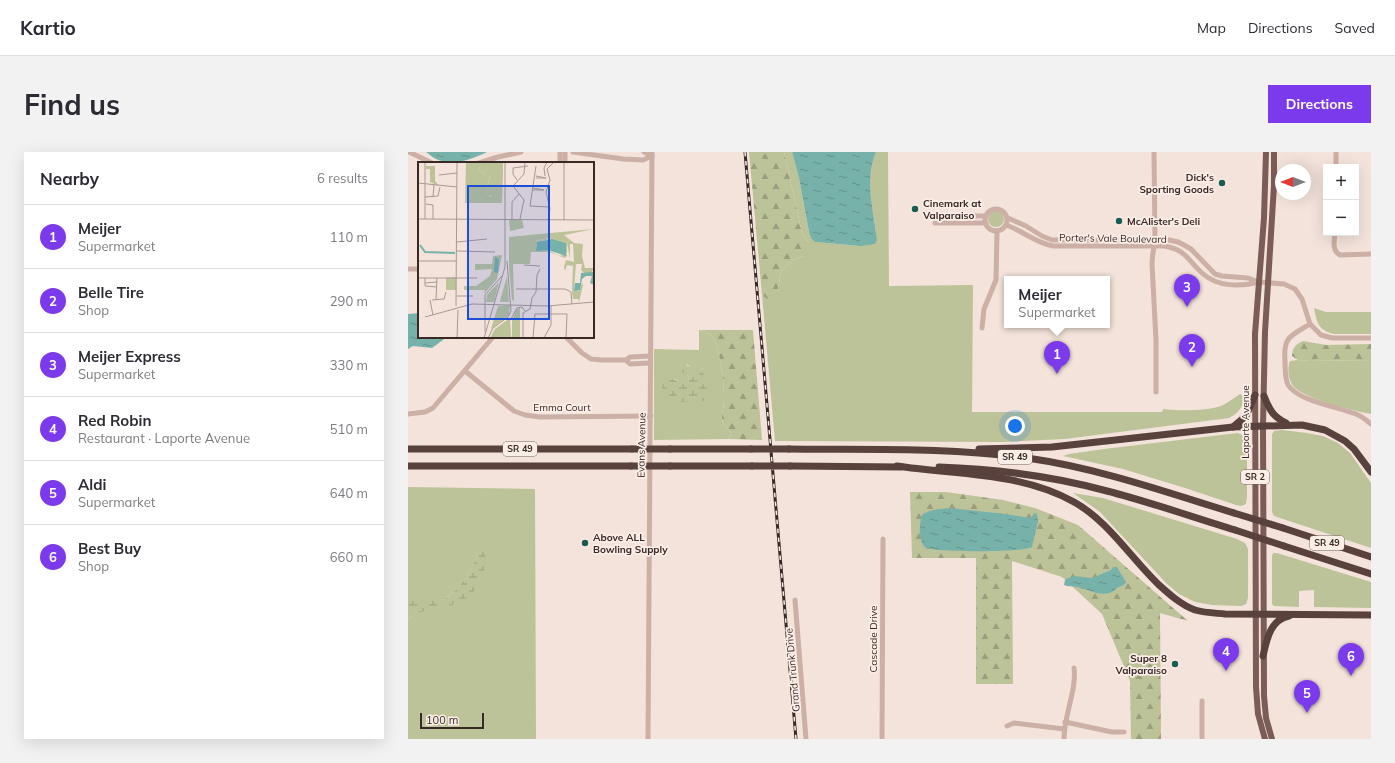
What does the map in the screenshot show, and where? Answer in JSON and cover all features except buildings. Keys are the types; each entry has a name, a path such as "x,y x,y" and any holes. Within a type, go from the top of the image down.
{"highway":[{"path":"1233,427 1246,416 1255,395"},
{"path":"1264,396 1270,411 1274,416 1288,424"},
{"path":"955,451 1068,446 1233,427 1288,424 1313,427 1335,434 1354,449 1371,472"},
{"name":"SR 49","path":"408,449 789,449 955,451 1028,458 1115,476 1371,557"},
{"name":"SR 49","path":"408,466 897,466 967,468 1033,475 1106,491 1235,530 1371,574"},
{"path":"897,466 1013,480 1036,485 1055,492 1075,502 1088,511 1118,540 1153,579 1169,594 1194,609 1207,613 1371,615"},
{"path":"1263,656 1267,640 1273,626 1286,616 1296,614"}],"main road":[{"name":"Laporte Avenue","path":"1265,739 1258,714 1256,687 1255,334 1265,192 1266,152"},
{"name":"Laporte Avenue","path":"1272,739 1265,707 1263,656 1263,425 1265,332 1274,185 1274,152"}],"street":[{"path":"409,152 430,162"},
{"path":"482,162 521,152"},
{"path":"573,152 623,159 643,160 652,154"},
{"path":"644,152 652,154"},
{"path":"1154,152 1155,240 1152,252 1152,264 1156,340 1156,392"},
{"path":"1336,152 1336,164"},
{"name":"Evans Avenue","path":"648,739 652,154"},
{"path":"996,208 1004,211 1008,218 1003,229 996,231 989,228 986,223 986,216 990,211 996,208"},
{"path":"935,216 986,216"},
{"name":"Porter's Vale Boulevard","path":"1008,218 1052,240 1169,240 1178,242 1184,245 1215,274 1248,278 1259,282"},
{"path":"935,223 986,223"},
{"name":"Porter's Vale Boulevard","path":"1006,225 1016,228 1039,242 1054,246 1154,246 1173,248 1183,253 1190,259 1202,273 1210,279 1218,282 1237,285 1248,285 1259,282 1284,284 1295,289 1302,299 1310,324"},
{"path":"982,328 986,304 996,280 996,231"},
{"path":"1334,236 1334,250 1340,255 1371,254"},
{"path":"1190,259 1194,259 1207,266"},
{"path":"1371,338 1328,338 1318,333 1310,324 1292,335 1286,342 1285,355 1288,385 1296,393 1308,399 1359,416 1371,424"},
{"path":"408,414 425,412 433,408 493,338"},
{"path":"567,338 587,357 597,360 626,360 630,357 650,356"},
{"path":"626,360 630,364 650,363"},
{"name":"Emma Court","path":"465,371 511,409 525,415 540,417 651,416"},
{"name":"Cascade Drive","path":"882,739 883,540"},
{"name":"Grand Trunk Drive","path":"795,600 806,739"},
{"path":"1064,739 1065,722 1074,680 1074,668"},
{"path":"1202,701 1202,739"},
{"path":"1065,722 1112,732 1124,732"},
{"path":"1007,726 1014,723 1064,729"}],"green space":[{"path":"749,152 784,152 802,233 808,242 810,252 804,256 794,259 781,271 778,290 773,298 767,299 762,295"},
{"path":"784,152 792,152 799,178 809,232 815,242 860,246 876,231 870,191 873,162 876,152 888,152 889,286 973,285 972,412 1162,412 1163,409 1200,410 1221,406 1240,394 1244,396 1242,406 1238,412 1229,418 1065,439 1002,442 775,441 762,295 767,299 778,290 781,271 794,259 804,256 808,242 802,233"},
{"path":"996,211 1003,216 1004,219 999,226 996,227 989,222 988,219 993,212"},
{"path":"1314,308 1326,312 1371,312 1371,334 1334,334 1329,332 1321,328 1319,325"},
{"path":"699,330 711,335 717,348 724,387 722,420 731,435 728,439 654,440 654,349 699,350","holes":["687,364 691,368 702,368 705,379 671,402 674,379 679,381 688,381 689,378 687,374 683,373"]},
{"path":"699,330 753,330 762,440 728,439 731,435 722,420 724,387 717,348 711,335"},
{"path":"1303,341 1326,345 1371,344 1371,360 1298,360 1292,356 1293,351 1296,345"},
{"path":"1371,360 1371,414 1319,400 1294,387 1289,378 1289,364 1290,361"},
{"path":"684,363 691,368 702,368 708,385 707,398 704,401 670,402 665,396 662,388 663,383 671,379 679,381 688,380 689,378 687,374 675,370"},
{"path":"1282,430 1323,436 1338,443 1350,453 1371,483 1371,548 1274,516 1272,512 1272,434 1274,431"},
{"path":"1238,433 1244,436 1247,440 1247,497 1246,504 1241,506 1123,469 1063,456 1104,449"},
{"path":"408,487 535,489 536,739 408,739 408,620 423,610 455,604 479,553 467,577 456,590 442,601 408,601"},
{"path":"910,492 946,492 1003,500 1035,508 1078,525 1188,621 1160,613 1161,739 1131,739 1130,681 1102,614 1062,577 1012,561 1013,684 976,684 976,558 912,558"},
{"path":"1073,493 1103,498 1237,539 1245,543 1248,549 1248,598 1246,604 1241,606 1212,605 1195,602 1179,594 1166,583 1100,512"},
{"path":"481,551 484,552 485,555 485,567 478,585 472,593 464,600 413,615 408,620 408,601 442,601 456,590 467,577"},
{"path":"1273,553 1371,582 1371,608 1314,607 1314,590 1299,591 1299,607 1274,606 1272,604"}],"water":[{"path":"426,152 487,152 468,160 447,162 434,158"},
{"path":"792,152 876,152 872,163 870,185 877,240 875,244 860,246 815,242 811,238 799,178"},
{"path":"418,313 418,338 446,338 432,348 413,346 408,349 408,314"},
{"path":"950,508 1031,518 1034,513 1037,514 1038,521 1032,547 1013,550 980,551 926,548 920,537 920,523 922,515 932,510"},
{"path":"1113,567 1117,567 1126,582 1124,585 1107,594 1064,585 1065,580 1068,578 1075,576 1092,578 1111,570"}],"railway":[{"path":"745,152 796,739"}],"place":[{"name":"Dick's Sporting Goods","path":"1222,183"},
{"name":"Cinemark at Valparaiso","path":"915,209"},
{"name":"McAlister's Deli","path":"1119,221"},
{"name":"Meijer Express","path":"1187,307"},
{"name":"Belle Tire","path":"1192,367"},
{"name":"Meijer","path":"1057,374"},
{"name":"Above ALL Bowling Supply","path":"585,543"},
{"name":"Super 8 Valparaiso","path":"1175,664"},
{"name":"Red Robin","path":"1226,671"},
{"name":"Best Buy","path":"1351,676"},
{"name":"Aldi","path":"1307,713"}]}
